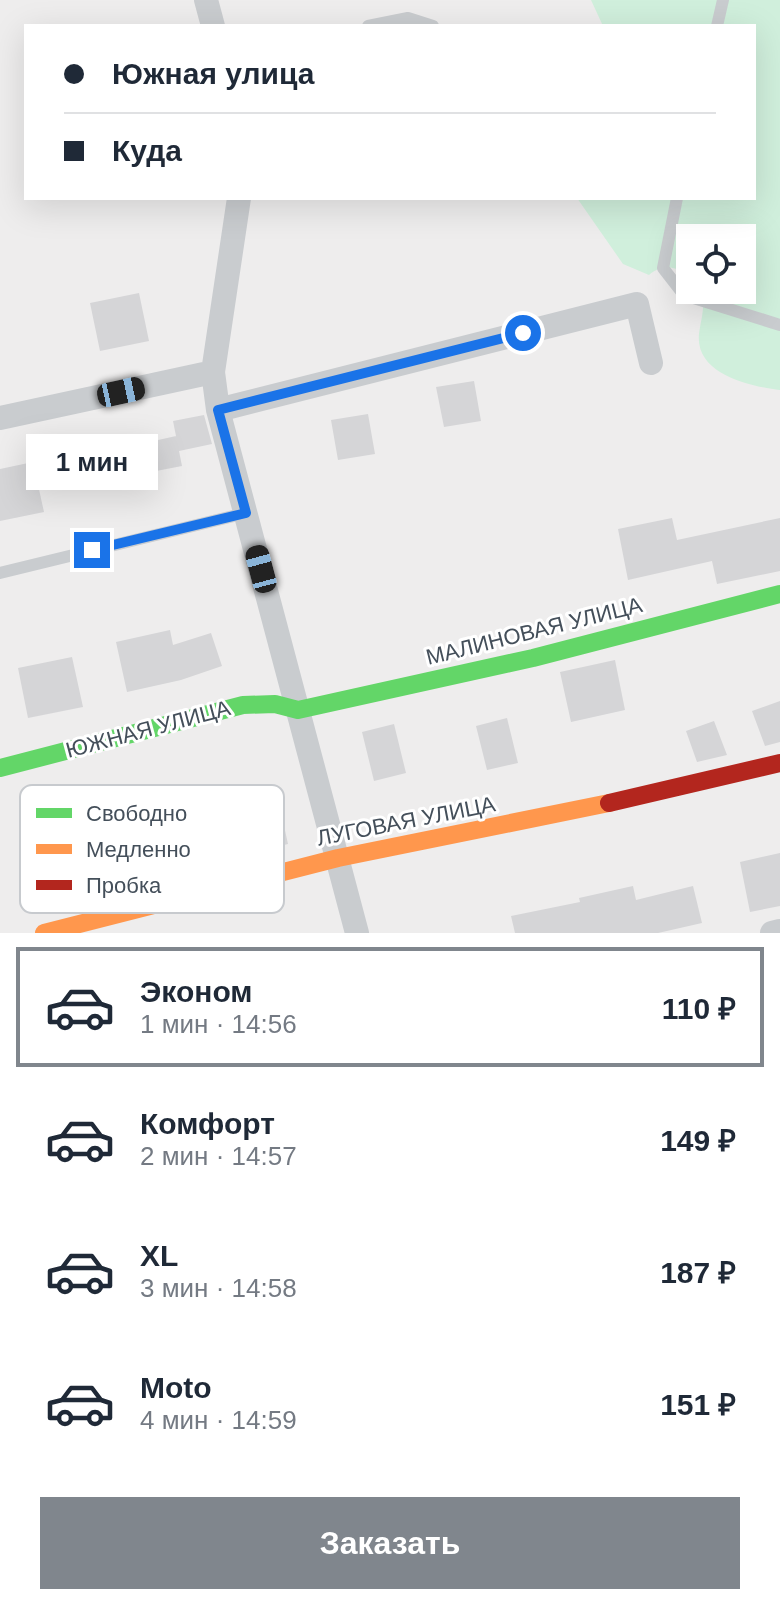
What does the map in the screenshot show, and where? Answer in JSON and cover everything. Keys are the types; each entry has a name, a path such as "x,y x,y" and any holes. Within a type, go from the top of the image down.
{"street":[{"path":"206,0 212,24"},
{"path":"239,200 213,372 218,410 357,933"},
{"path":"218,410 637,304 651,363"},
{"path":"0,418 213,372"},
{"name":"МАЛИНОВАЯ УЛИЦА","path":"298,710 533,658 780,594"},
{"name":"ЮЖНАЯ УЛИЦА","path":"0,768 243,705 275,704 298,710"},
{"name":"ЛУГОВАЯ УЛИЦА","path":"284,872 338,858 584,809 780,763"},
{"name":"ЛУГОВАЯ УЛИЦА","path":"44,933 122,913"},
{"path":"772,933 780,931"}],"lane":[{"path":"717,24 723,0"},
{"path":"378,24 408,18 427,24"},
{"path":"677,200 663,268 684,295 780,325"},
{"path":"0,573 246,513"}],"green space":[{"path":"591,0 780,0 780,390 726,376 706,359 700,348 703,304 756,304 756,224 676,224 676,269 659,269 649,275 623,264 578,200 756,200 756,24 602,24"}],"building":[{"path":"139,293 149,341 100,351 90,303"},
{"path":"474,381 481,421 444,427 436,387"},
{"path":"368,414 375,454 338,460 331,420"},
{"path":"204,415 212,444 179,451 173,421"},
{"path":"176,436 182,466 151,472 145,443"},
{"path":"33,462 44,512 0,521 0,469"},
{"path":"672,518 677,540 780,518 780,571 717,584 712,561 628,580 618,529"},
{"path":"170,630 173,645 211,633 222,666 181,680 127,692 116,642"},
{"path":"72,657 83,707 28,718 18,668"},
{"path":"615,660 625,710 571,722 560,672"},
{"path":"780,701 780,742 765,746 752,711"},
{"path":"507,718 518,763 487,770 476,726"},
{"path":"714,721 727,755 697,762 686,731"},
{"path":"394,724 406,773 374,781 362,732"},
{"path":"780,853 780,906 750,912 740,862"},
{"path":"633,886 636,900 693,886 702,923 658,933 515,933 511,916 580,902 579,898"}],"traffic: fast":[{"path":"0,768 243,705 275,704 298,710 533,658 780,594"}],"traffic: slow":[{"path":"284,872 609,803"},
{"path":"44,933 122,913"}],"traffic: jam":[{"path":"609,803 780,763"}],"route":[{"path":"92,550 246,513 218,410 523,333"}]}
